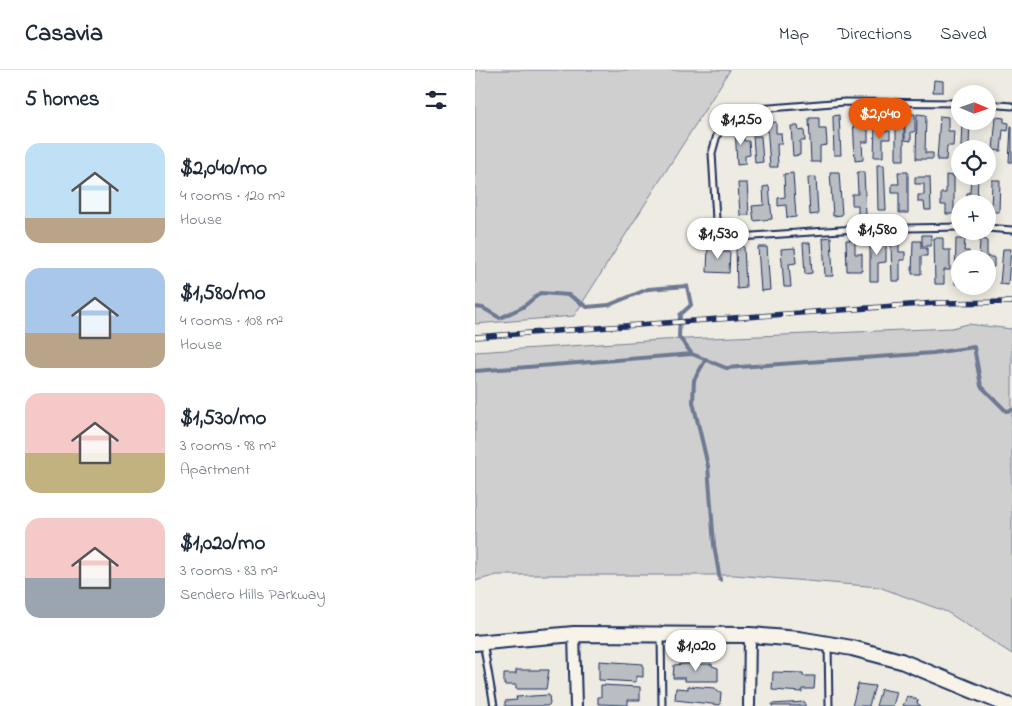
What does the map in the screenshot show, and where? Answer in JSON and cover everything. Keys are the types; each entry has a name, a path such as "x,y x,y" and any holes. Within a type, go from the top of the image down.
{"street":[{"path":"574,634 576,706"},
{"path":"479,642 574,634 750,635 828,644 901,661 1006,705"},
{"path":"749,706 750,635"}],"lane":[{"path":"951,104 845,102 757,109 741,113 723,128 717,135 713,153 716,219 721,229 729,234 739,237 856,229 951,227"},
{"path":"996,105 1012,106"},
{"path":"996,229 1012,230"},
{"path":"661,635 662,706"},
{"path":"479,642 494,706"},
{"path":"828,644 829,706"}],"shaded area":[{"path":"475,70 730,70 574,316 475,324"},
{"path":"968,324 1012,329 1012,654 947,612 879,587 735,575 497,575 475,581 475,352 662,340 952,328"}],"building":[{"path":"934,80 943,81 943,92 933,92"},
{"path":"905,114 915,114 915,132 911,132 911,141 905,140"},
{"path":"917,114 926,115 925,153 933,153 933,159 916,159"},
{"path":"839,115 841,155 834,155 833,116"},
{"path":"861,116 862,127 868,127 868,142 862,142 863,160 855,161 853,117"},
{"path":"896,116 904,116 904,160 896,160"},
{"path":"940,116 948,117 948,131 954,131 953,140 951,140 951,146 947,146 946,160 937,160"},
{"path":"996,117 1004,118 1004,122 1009,123 1008,131 1003,130 1001,151 996,150 996,140 994,140"},
{"path":"809,118 819,118 819,129 826,129 827,145 820,146 820,162 811,162"},
{"path":"776,122 776,133 781,133 782,144 777,144 778,167 770,167 767,123"},
{"path":"875,125 884,125 883,131 890,131 890,139 883,139 883,157 874,157"},
{"path":"743,126 744,141 749,141 750,155 745,156 745,164 737,165 735,127"},
{"path":"791,126 798,126 799,131 804,130 805,141 800,141 800,155 793,156"},
{"path":"1011,126 1012,162 1009,162"},
{"path":"962,130 970,130 969,140 961,140"},
{"path":"753,136 761,136 763,162 755,163"},
{"path":"877,165 884,165 886,210 878,210"},
{"path":"830,172 839,172 842,215 833,216"},
{"path":"857,172 864,172 866,216 858,216 858,205 852,205 852,194 858,194"},
{"path":"898,172 908,172 908,213 899,213 899,193 892,193 892,184 899,184"},
{"path":"793,173 796,217 787,218 786,205 778,206 778,198 785,197 784,174"},
{"path":"946,175 951,176 951,185 954,185 954,195 951,195 951,214 946,214 946,205 941,205 941,193 946,193"},
{"path":"816,177 818,214 810,215 808,178"},
{"path":"915,177 930,177 931,210 925,210 924,202 918,202 918,195 924,195 924,184 915,184"},
{"path":"996,180 1000,180 999,212 996,212 996,195 992,195 992,185 996,185"},
{"path":"738,183 747,183 749,215 740,215"},
{"path":"970,185 978,185 977,195 967,195 967,193 970,193"},
{"path":"769,186 772,219 754,221 752,206 764,205 763,187"},
{"path":"922,235 931,235 931,246 922,246"},
{"path":"831,237 833,276 825,276 823,238"},
{"path":"870,238 886,238 886,262 878,263 878,281 870,281"},
{"path":"934,238 943,238 943,250 950,250 950,270 944,270 944,284 935,284"},
{"path":"846,240 855,240 855,254 862,254 862,271 847,271"},
{"path":"956,240 965,240 964,250 956,250"},
{"path":"980,240 987,240 987,250 979,250"},
{"path":"913,241 921,241 921,248 927,248 927,256 921,256 921,274 912,274"},
{"path":"899,242 899,252 905,252 905,260 900,260 900,281 892,281 891,243"},
{"path":"803,243 810,243 812,273 805,274"},
{"path":"708,245 721,245 721,252 730,252 729,273 707,272"},
{"path":"736,246 744,246 746,288 737,289"},
{"path":"758,247 767,247 770,290 761,291"},
{"path":"795,248 796,263 789,264 791,287 784,287 781,249"},
{"path":"1003,249 1011,249 1008,285 1000,284"},
{"path":"599,661 643,664 643,677 636,676 636,682 599,680"},
{"path":"712,664 712,666 718,668 718,681 685,681 685,678 673,678 674,665"},
{"path":"516,670 549,670 546,689 516,689 516,685 504,685 504,674 516,674"},
{"path":"773,672 803,673 803,676 815,676 814,689 802,689 802,692 772,690"},
{"path":"858,684 875,686 869,706 852,706"},
{"path":"601,685 640,687 640,700 628,700 628,705 598,704 598,697 601,697"},
{"path":"688,686 715,688 718,692 721,692 720,705 675,700 676,688 688,689"},
{"path":"881,689 897,692 893,706 876,706"},
{"path":"549,695 550,704 547,706 505,706 505,701 517,700 516,697"},
{"path":"907,696 918,700 917,703 921,706 903,706"},
{"path":"805,702 805,706 772,706 772,704"}],"waterway":[{"path":"475,307 483,308 500,318 523,307 540,293 569,295 587,307 609,305 648,289 687,286 691,305 680,315 679,337 692,354"},
{"path":"475,371 692,354 726,368 933,353 974,347 981,386 1006,411 1012,410"},
{"path":"706,359 694,380 693,402 708,466 714,545 720,580"}],"railway":[{"path":"475,337 936,303 1012,302"}]}
